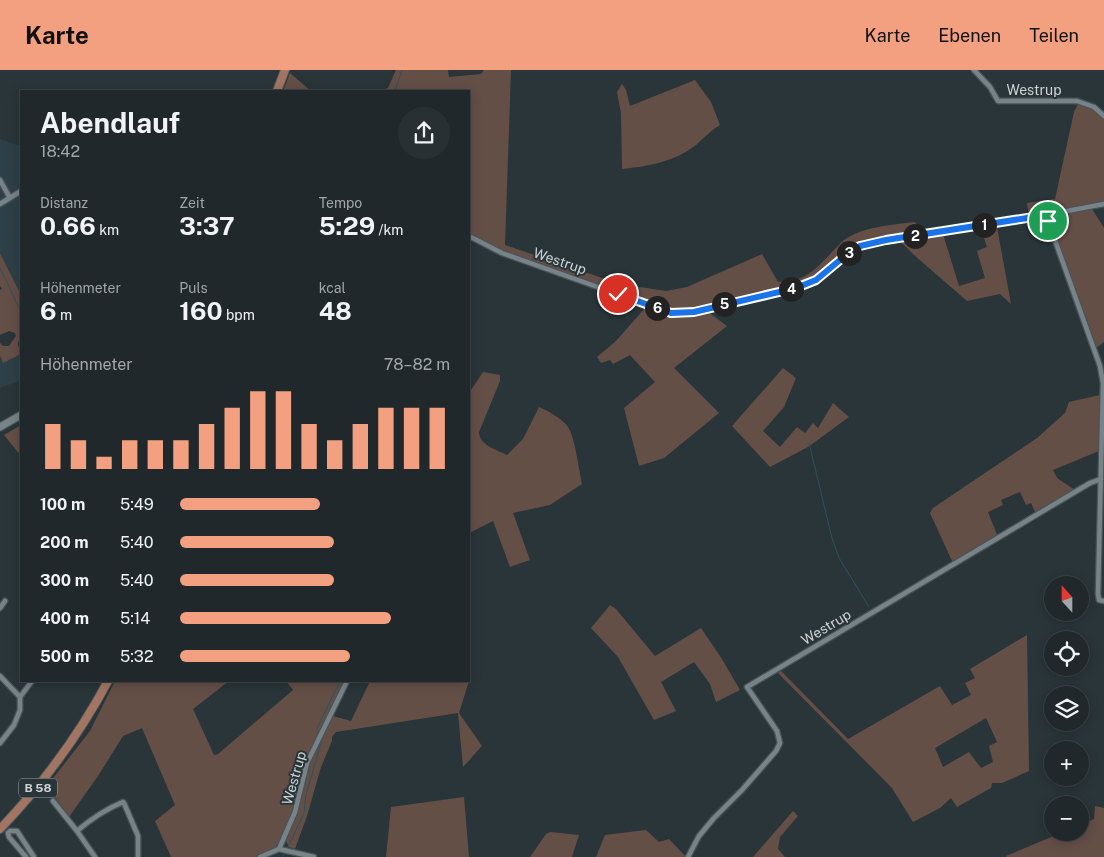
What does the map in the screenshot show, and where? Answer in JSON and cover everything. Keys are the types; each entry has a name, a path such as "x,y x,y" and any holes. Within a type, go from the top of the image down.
{"main road":[{"path":"278,90 285,70"},
{"name":"B 58","path":"0,829 26,802 58,763 88,718 107,682"}],"street":[{"name":"Westrup","path":"974,70 990,87 998,101 1076,101 1094,107 1104,116"},
{"path":"0,180 10,198"},
{"path":"0,204 20,192"},
{"name":"Westrup","path":"470,237 502,253 671,313 682,313 796,288 816,280 860,246 886,240 1104,204"},
{"path":"1046,215 1102,374 1098,594 1099,600 1104,601"},
{"path":"0,427 20,416"},
{"name":"Westrup","path":"688,857 704,830 742,790 776,751 780,743 777,731 747,688 1090,483 1100,479"},
{"path":"0,608 5,601"},
{"path":"0,676 20,697"},
{"path":"0,743 18,719 20,697 31,682"},
{"name":"Westrup","path":"279,849 295,812 307,763 347,682"},
{"path":"53,800 95,857"},
{"path":"77,831 93,818 123,802 137,832 139,841 138,857"},
{"path":"26,857 9,837 8,833 12,830 17,831 34,857"},
{"path":"260,857 279,849 314,857"}],"shaded area":[{"path":"396,70 448,70 449,77 481,74 484,70 511,70 505,245 620,284 666,291 687,287 762,254 778,282 788,281 805,276 811,272 843,241 855,234 880,227 915,222 919,228 917,234 860,245 816,280 796,287 693,309 669,311 503,252 470,236 470,90 383,90 388,88"},
{"path":"290,73 310,90 283,90"},
{"path":"695,80 711,102 720,125 688,151 651,165 622,169 621,113 617,92 622,84 626,90 630,106"},
{"path":"1078,104 1092,108 1104,119 1104,203 1029,216 1027,203 1055,199 1074,112"},
{"path":"0,139 20,146 20,293 0,253"},
{"path":"1092,209 1104,228 1104,342 1096,348 1048,218"},
{"path":"997,227 1011,304 1000,294 967,301 899,240 943,234 959,286 985,278 977,251 987,247 981,229"},
{"path":"0,253 20,293 20,341 18,346 20,354 3,363 0,356 0,343 3,346 9,346 16,336 15,333 9,331 0,335 0,290 2,289 0,286"},
{"path":"646,307 668,315 707,311 727,326 674,368 719,413 664,458 639,466 624,408 655,382 630,355 613,364 610,360 601,363 597,357 616,341"},
{"path":"20,354 20,380 0,388 0,356 3,363"},
{"path":"783,368 796,378 784,407 763,431 780,447 797,427 805,433 813,423 818,428 833,403 849,417 808,447 770,467 732,426"},
{"path":"483,372 500,375 500,381 479,432 485,444 507,455 523,439 539,407 559,418 568,427 575,446 582,484 550,505 513,513 530,560 510,567 493,521 470,532 470,392"},
{"path":"1100,395 1099,451 1053,470 1057,478 1075,490 1036,514 1031,503 1026,505 1020,492 1001,500 1003,505 988,512 998,537 953,563 930,513 933,508 1037,438 1065,413 1069,402"},
{"path":"20,426 20,455 4,435"},
{"path":"610,605 616,609 655,656 701,628 740,690 716,702 710,684 694,662 661,682 676,711 654,720 618,657 591,628"},
{"path":"1027,635 1029,771 1002,783 992,783 991,788 957,807 951,798 940,808 913,822 892,788 778,673 781,671 848,739 940,686 952,705 971,695 965,683 975,678 970,669","holes":["986,718 997,742 989,746 993,762 981,768 969,752 943,767 935,748"]},
{"path":"114,682 228,682 193,709 214,755 218,754 293,690 287,682 344,682 306,762 290,822 275,848 257,857 171,857 155,821 175,805 142,728 123,736 69,817 47,786 90,731"},
{"path":"370,682 469,682 459,713 482,746 463,767 458,713 336,732 332,737 321,767 295,849 289,847 286,841 312,756 333,716 351,721"},
{"path":"464,797 469,857 386,857 391,807"},
{"path":"1095,806 1104,808 1104,857 1006,856 1044,840 1089,841 1089,821 1094,819"},
{"path":"793,811 798,816 780,837 778,849 785,857 753,857"},
{"path":"646,830 659,842 669,839 686,857 596,857 605,835"},
{"path":"550,832 579,835 572,857 530,857 546,834"}],"waterway":[{"path":"393,90 396,88 402,70"},
{"path":"0,268 20,310"},
{"path":"809,443 832,538 839,558 869,607"},
{"path":"319,735 317,728 340,682"},
{"path":"288,847 304,813 306,795 321,741"}],"route":[{"path":"618,294 671,313 694,312 796,288 816,280 860,246 886,240 1046,215 1048,221"}]}
